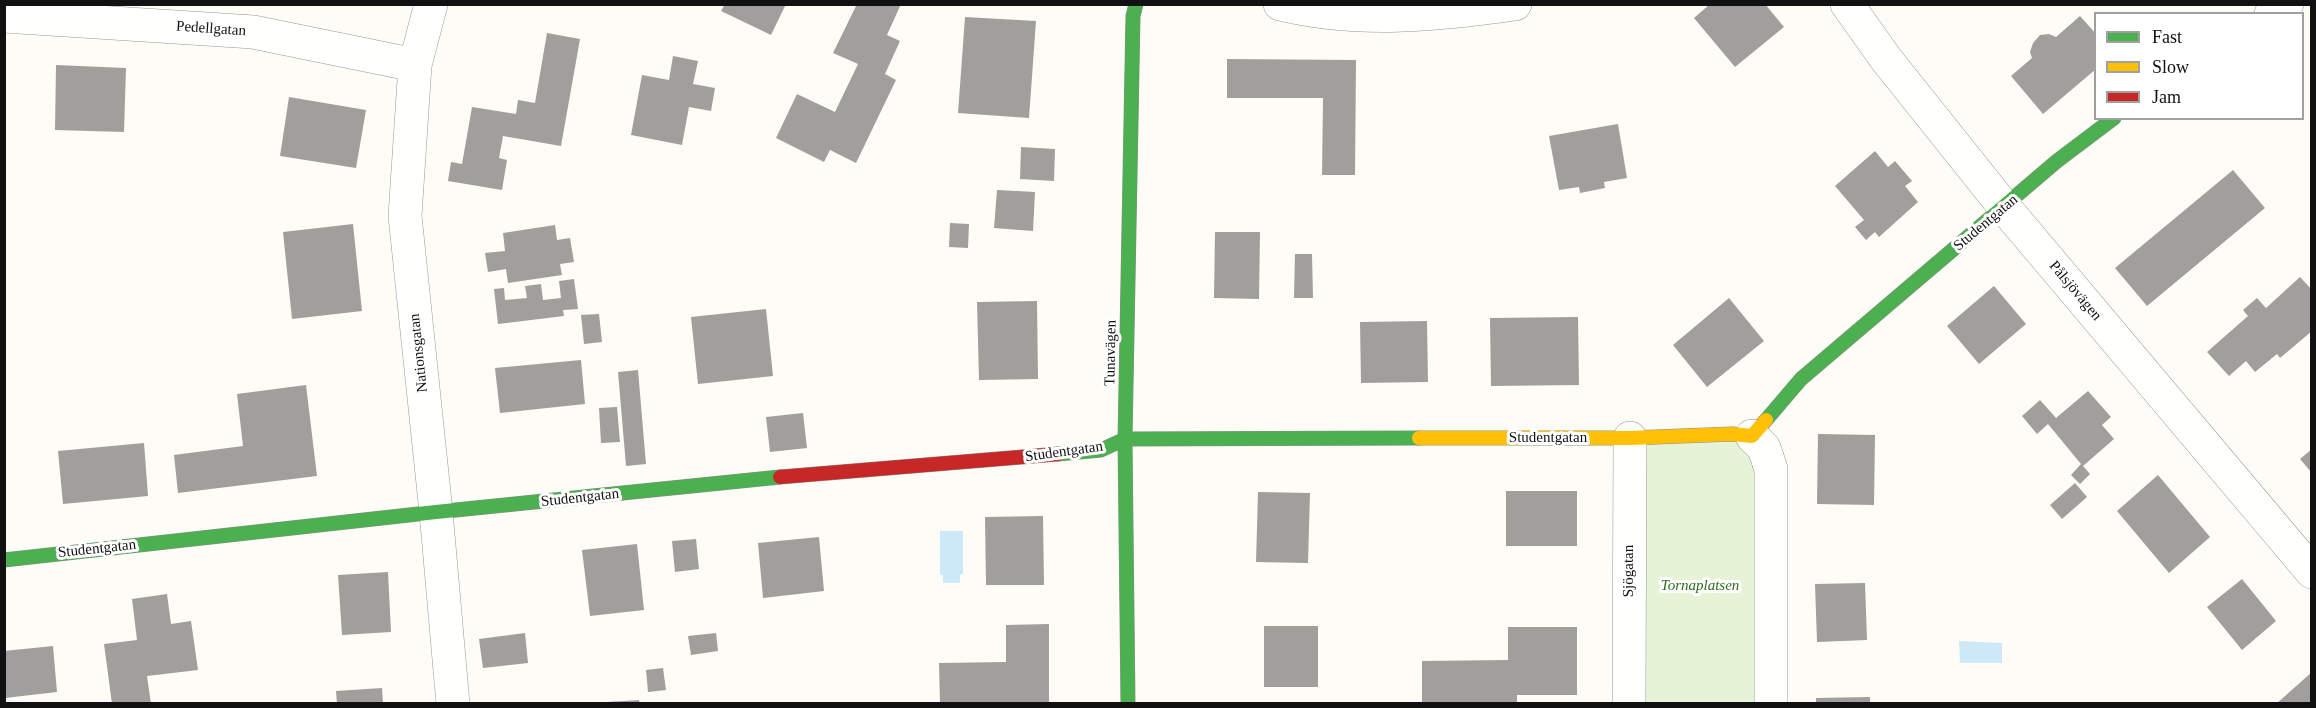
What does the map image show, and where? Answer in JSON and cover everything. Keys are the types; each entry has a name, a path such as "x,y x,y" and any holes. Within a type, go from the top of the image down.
{"street":[{"name":"Nationsgatan","path":"431,4 415,65 405,216 436,512 453,704"},
{"name":"Tunavägen","path":"1128,704 1125,439 1133,15 1136,4"},
{"path":"1280,4 1299,9 1369,16 1440,15 1515,4"},
{"name":"Pålsjövägen","path":"1847,4 1886,59 2005,208 2312,572"},
{"path":"2274,12 2287,4"},
{"name":"Pedellgatan","path":"4,16 254,32 415,65"},
{"name":"Studentgatan","path":"4,560 436,512 851,470 1101,450 1125,439 1630,438 1732,434 1752,436 1801,379 2005,208 2057,161 2111,120"},
{"path":"1752,436 1764,448 1771,469 1771,704"},
{"name":"Sjögatan","path":"1629,704 1630,438"}],"green space":[{"name":"Tornaplatsen","path":"1752,436 1771,703 1629,704 1630,438"}],"water":[{"path":"940,531 963,531 963,574 960,575 960,583 943,583 943,575 940,575"},
{"path":"1959,641 2002,643 2002,663 1960,663"}],"building":[{"path":"725,4 786,4 771,35 721,11"},
{"path":"857,4 901,4 887,35 900,41 885,74 896,80 856,163 830,150 824,162 776,138 797,94 835,112 858,64 833,53"},
{"path":"1710,4 1765,4 1784,27 1735,67 1694,18"},
{"path":"2080,16 2094,32 2094,71 2043,114 2011,76 2032,58 2030,52 2033,43 2040,35 2049,34 2056,37"},
{"path":"965,17 1036,21 1029,118 958,113"},
{"path":"547,33 580,39 561,146 503,136 499,158 507,160 502,190 448,181 451,162 462,164 472,107 516,114 518,100 535,103"},
{"path":"673,56 698,61 693,84 715,88 711,111 689,107 682,145 631,135 642,75 669,80"},
{"path":"1227,59 1356,60 1355,175 1322,175 1323,98 1227,98"},
{"path":"56,65 126,68 124,132 55,130"},
{"path":"289,97 366,110 356,168 280,156"},
{"path":"1618,124 1627,178 1604,182 1605,188 1580,193 1579,187 1559,190 1549,136"},
{"path":"1021,147 1055,149 1054,181 1020,179"},
{"path":"1875,151 1888,167 1895,161 1912,181 1905,186 1918,202 1879,237 1875,232 1866,240 1855,227 1864,220 1835,186"},
{"path":"2233,170 2265,208 2147,306 2115,268"},
{"path":"997,190 1035,192 1033,231 994,228"},
{"path":"950,223 969,224 968,248 949,247"},
{"path":"353,224 362,311 292,319 283,232"},
{"path":"555,225 557,240 570,238 574,262 560,264 562,275 508,283 506,269 488,272 485,253 505,251 503,233"},
{"path":"1215,232 1260,232 1259,299 1214,298"},
{"path":"1295,254 1312,254 1313,298 1294,298"},
{"path":"2300,277 2312,290 2312,331 2280,358 2277,354 2255,372 2246,361 2229,376 2207,352 2248,316 2243,310 2257,298 2266,308"},
{"path":"574,279 578,309 563,310 564,316 498,324 494,289 504,288 505,300 527,298 525,286 541,284 543,300 561,298 559,281"},
{"path":"1994,286 2026,324 1979,364 1947,326"},
{"path":"1729,298 1764,341 1707,387 1673,345"},
{"path":"1037,301 1038,379 979,380 977,302"},
{"path":"766,309 773,376 698,384 691,317"},
{"path":"599,314 602,342 584,344 581,315"},
{"path":"1578,317 1579,385 1491,386 1490,318"},
{"path":"1427,321 1428,382 1361,383 1360,322"},
{"path":"581,360 585,404 500,413 495,368"},
{"path":"638,370 646,464 626,466 618,372"},
{"path":"306,385 317,476 178,493 174,455 243,446 237,394"},
{"path":"2088,391 2111,417 2102,425 2114,439 2083,466 2090,474 2080,484 2071,475 2081,464 2048,424 2037,434 2022,416 2040,400 2056,418"},
{"path":"617,407 620,442 601,443 599,408"},
{"path":"803,413 807,448 770,452 766,417"},
{"path":"1818,434 1875,435 1874,505 1817,504"},
{"path":"144,443 148,496 63,504 58,451"},
{"path":"2312,449 2312,473 2300,459"},
{"path":"2158,475 2210,537 2169,573 2117,511"},
{"path":"2075,483 2087,497 2062,519 2050,505"},
{"path":"1506,491 1577,491 1577,546 1506,546"},
{"path":"1258,492 1310,493 1308,563 1256,562"},
{"path":"1043,516 1044,585 986,585 985,517"},
{"path":"819,537 824,591 763,598 758,543"},
{"path":"696,539 699,569 675,572 672,541"},
{"path":"637,544 644,610 590,616 582,550"},
{"path":"388,572 391,632 342,635 338,575"},
{"path":"2242,579 2276,621 2242,650 2207,607"},
{"path":"1865,583 1867,640 1817,642 1815,584"},
{"path":"167,594 171,624 191,621 198,670 147,676 151,704 112,704 104,644 137,640 132,599"},
{"path":"1049,624 1049,704 940,704 939,663 1006,662 1006,625"},
{"path":"1264,626 1318,626 1318,687 1264,687"},
{"path":"1508,627 1577,627 1577,695 1517,695 1517,704 1422,704 1422,661 1508,660"},
{"path":"525,633 528,663 483,668 479,639"},
{"path":"716,633 718,651 691,655 688,636"},
{"path":"53,646 57,692 5,698 4,651"},
{"path":"663,668 666,690 648,692 646,670"},
{"path":"2312,672 2312,704 2276,704"},
{"path":"382,688 383,704 337,704 336,691"},
{"path":"1870,697 1870,704 1816,704 1816,698"},
{"path":"639,700 640,704 606,704 606,702"}],"traffic: fast":[{"path":"1128,704 1125,439 1133,16 1136,4"},
{"path":"1766,420 1801,379 2057,161 2111,120"},
{"path":"1058,454 1101,450 1125,439 1419,438"},
{"path":"4,560 780,477"}],"traffic: slow":[{"path":"1419,438 1630,438 1732,434 1752,436 1766,420"}],"traffic: jam":[{"path":"780,477 1058,454"}]}
